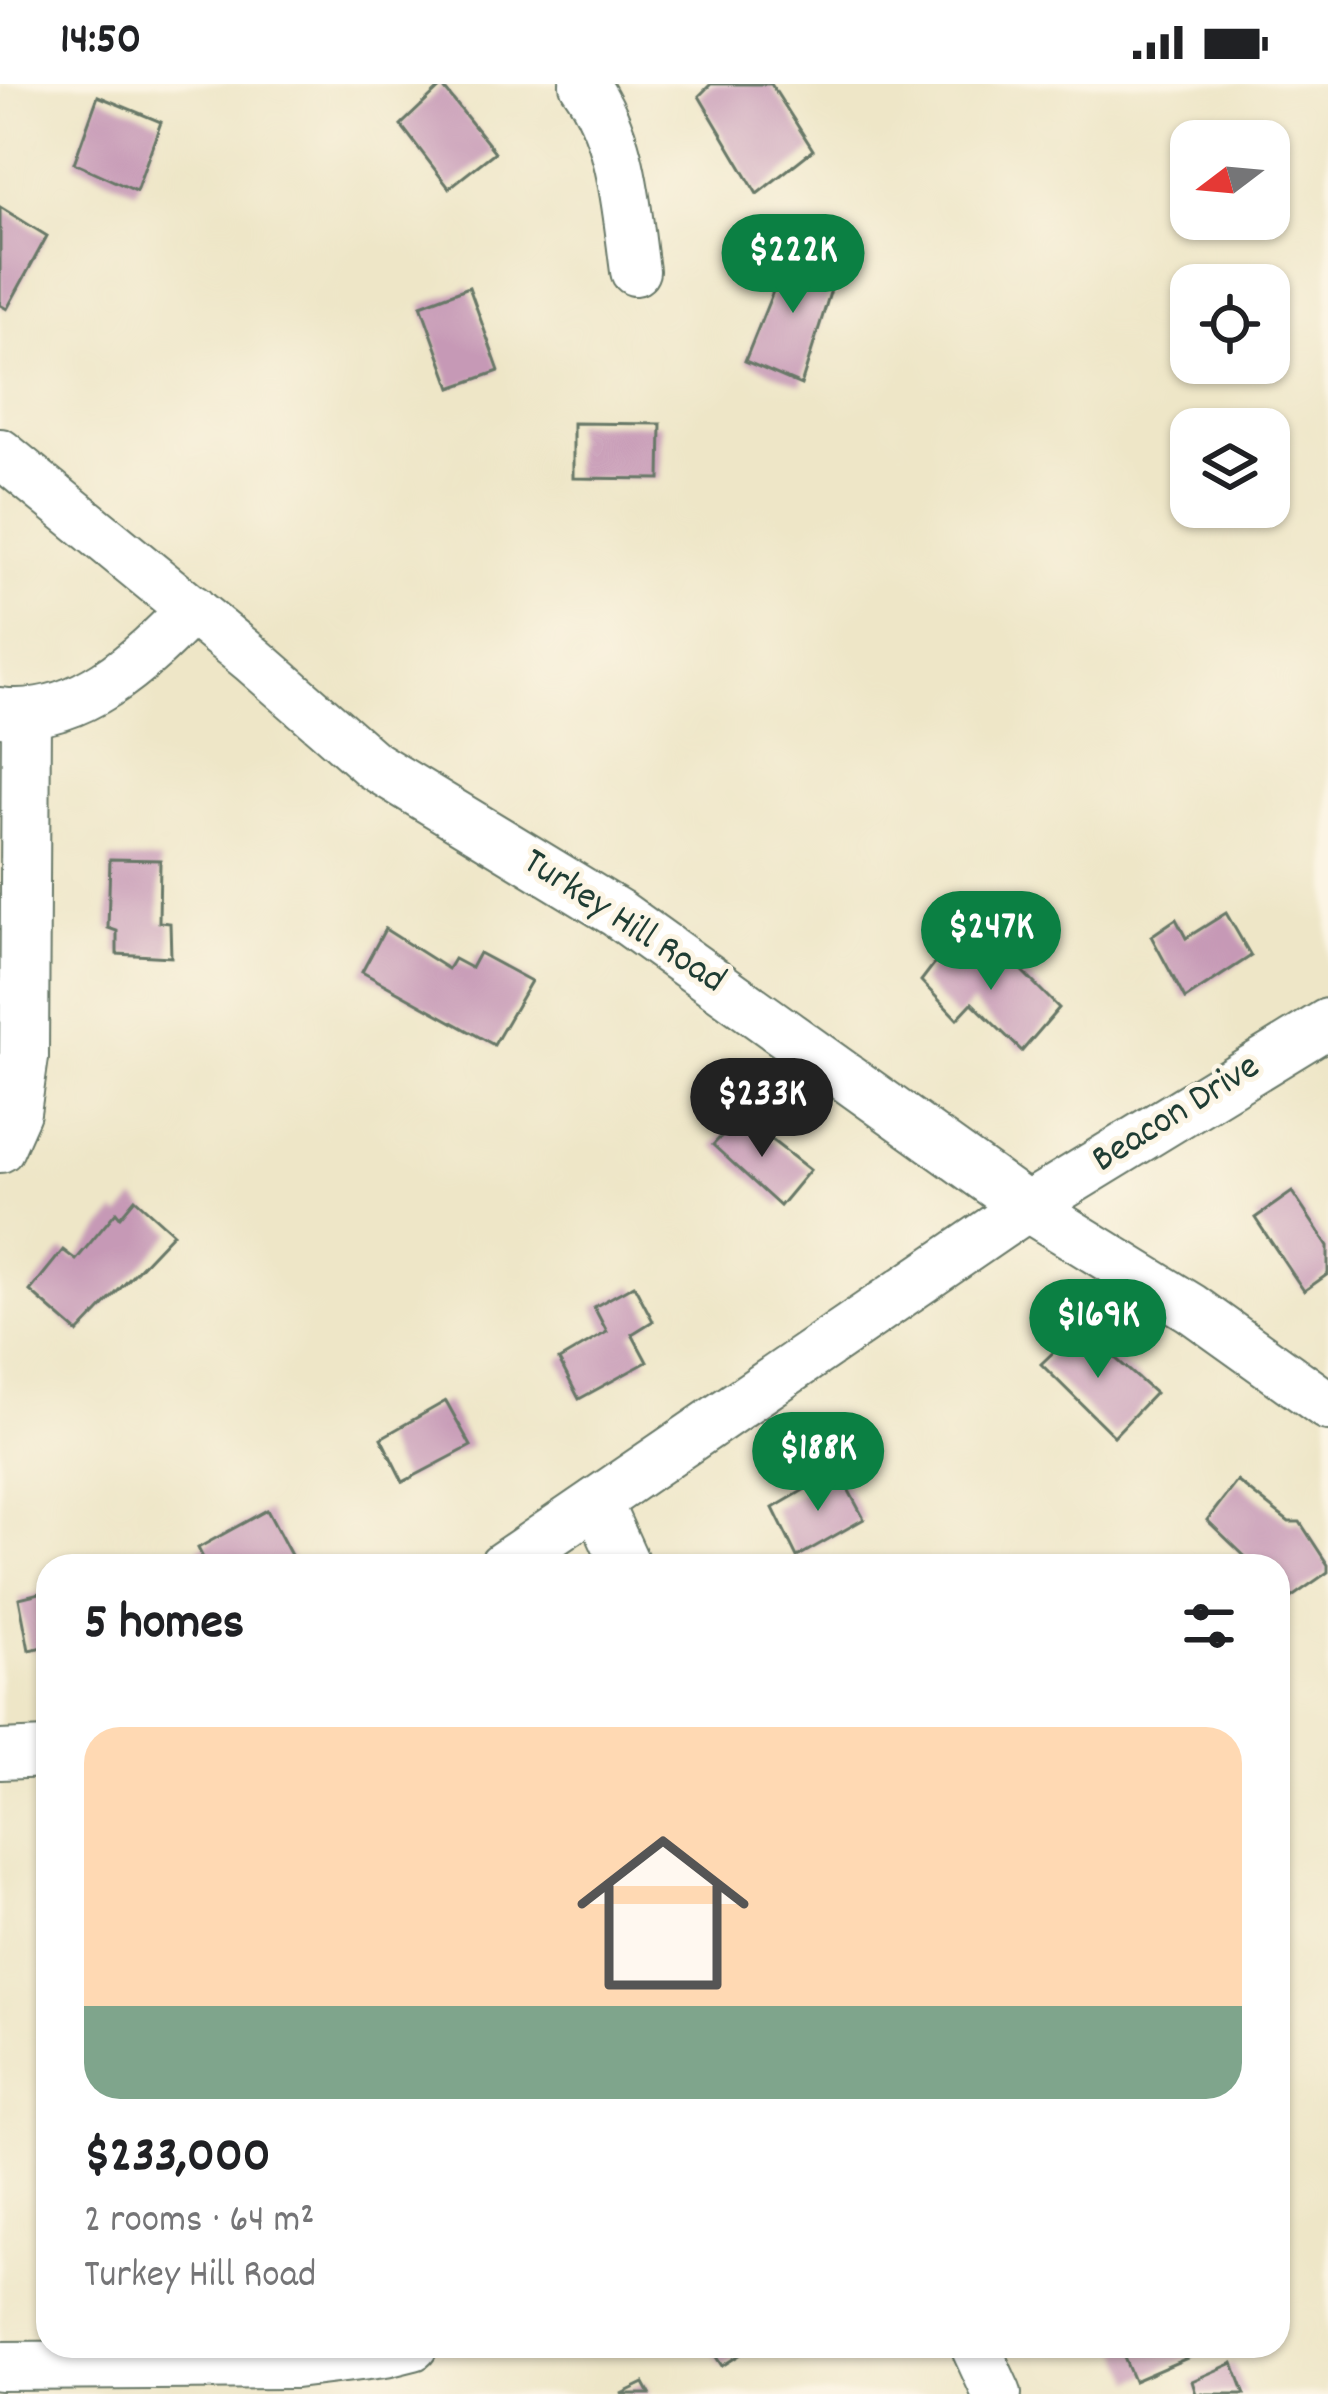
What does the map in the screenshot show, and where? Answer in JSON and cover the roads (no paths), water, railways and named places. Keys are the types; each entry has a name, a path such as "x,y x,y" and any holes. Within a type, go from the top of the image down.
{"street":[{"path":"584,84 610,130 635,271"},
{"name":"Turkey Hill Road","path":"0,453 373,765 617,913 1027,1207 1191,1308 1328,1406"},
{"path":"0,1148 16,1112 24,1057 13,714 105,687 192,609"},
{"name":"Beacon Drive","path":"521,1554 1027,1207 1328,1023"},
{"path":"597,1502 621,1554"},
{"path":"0,1755 36,1754"},
{"path":"0,2366 295,2364 349,2358"},
{"path":"980,2358 997,2394"}]}
